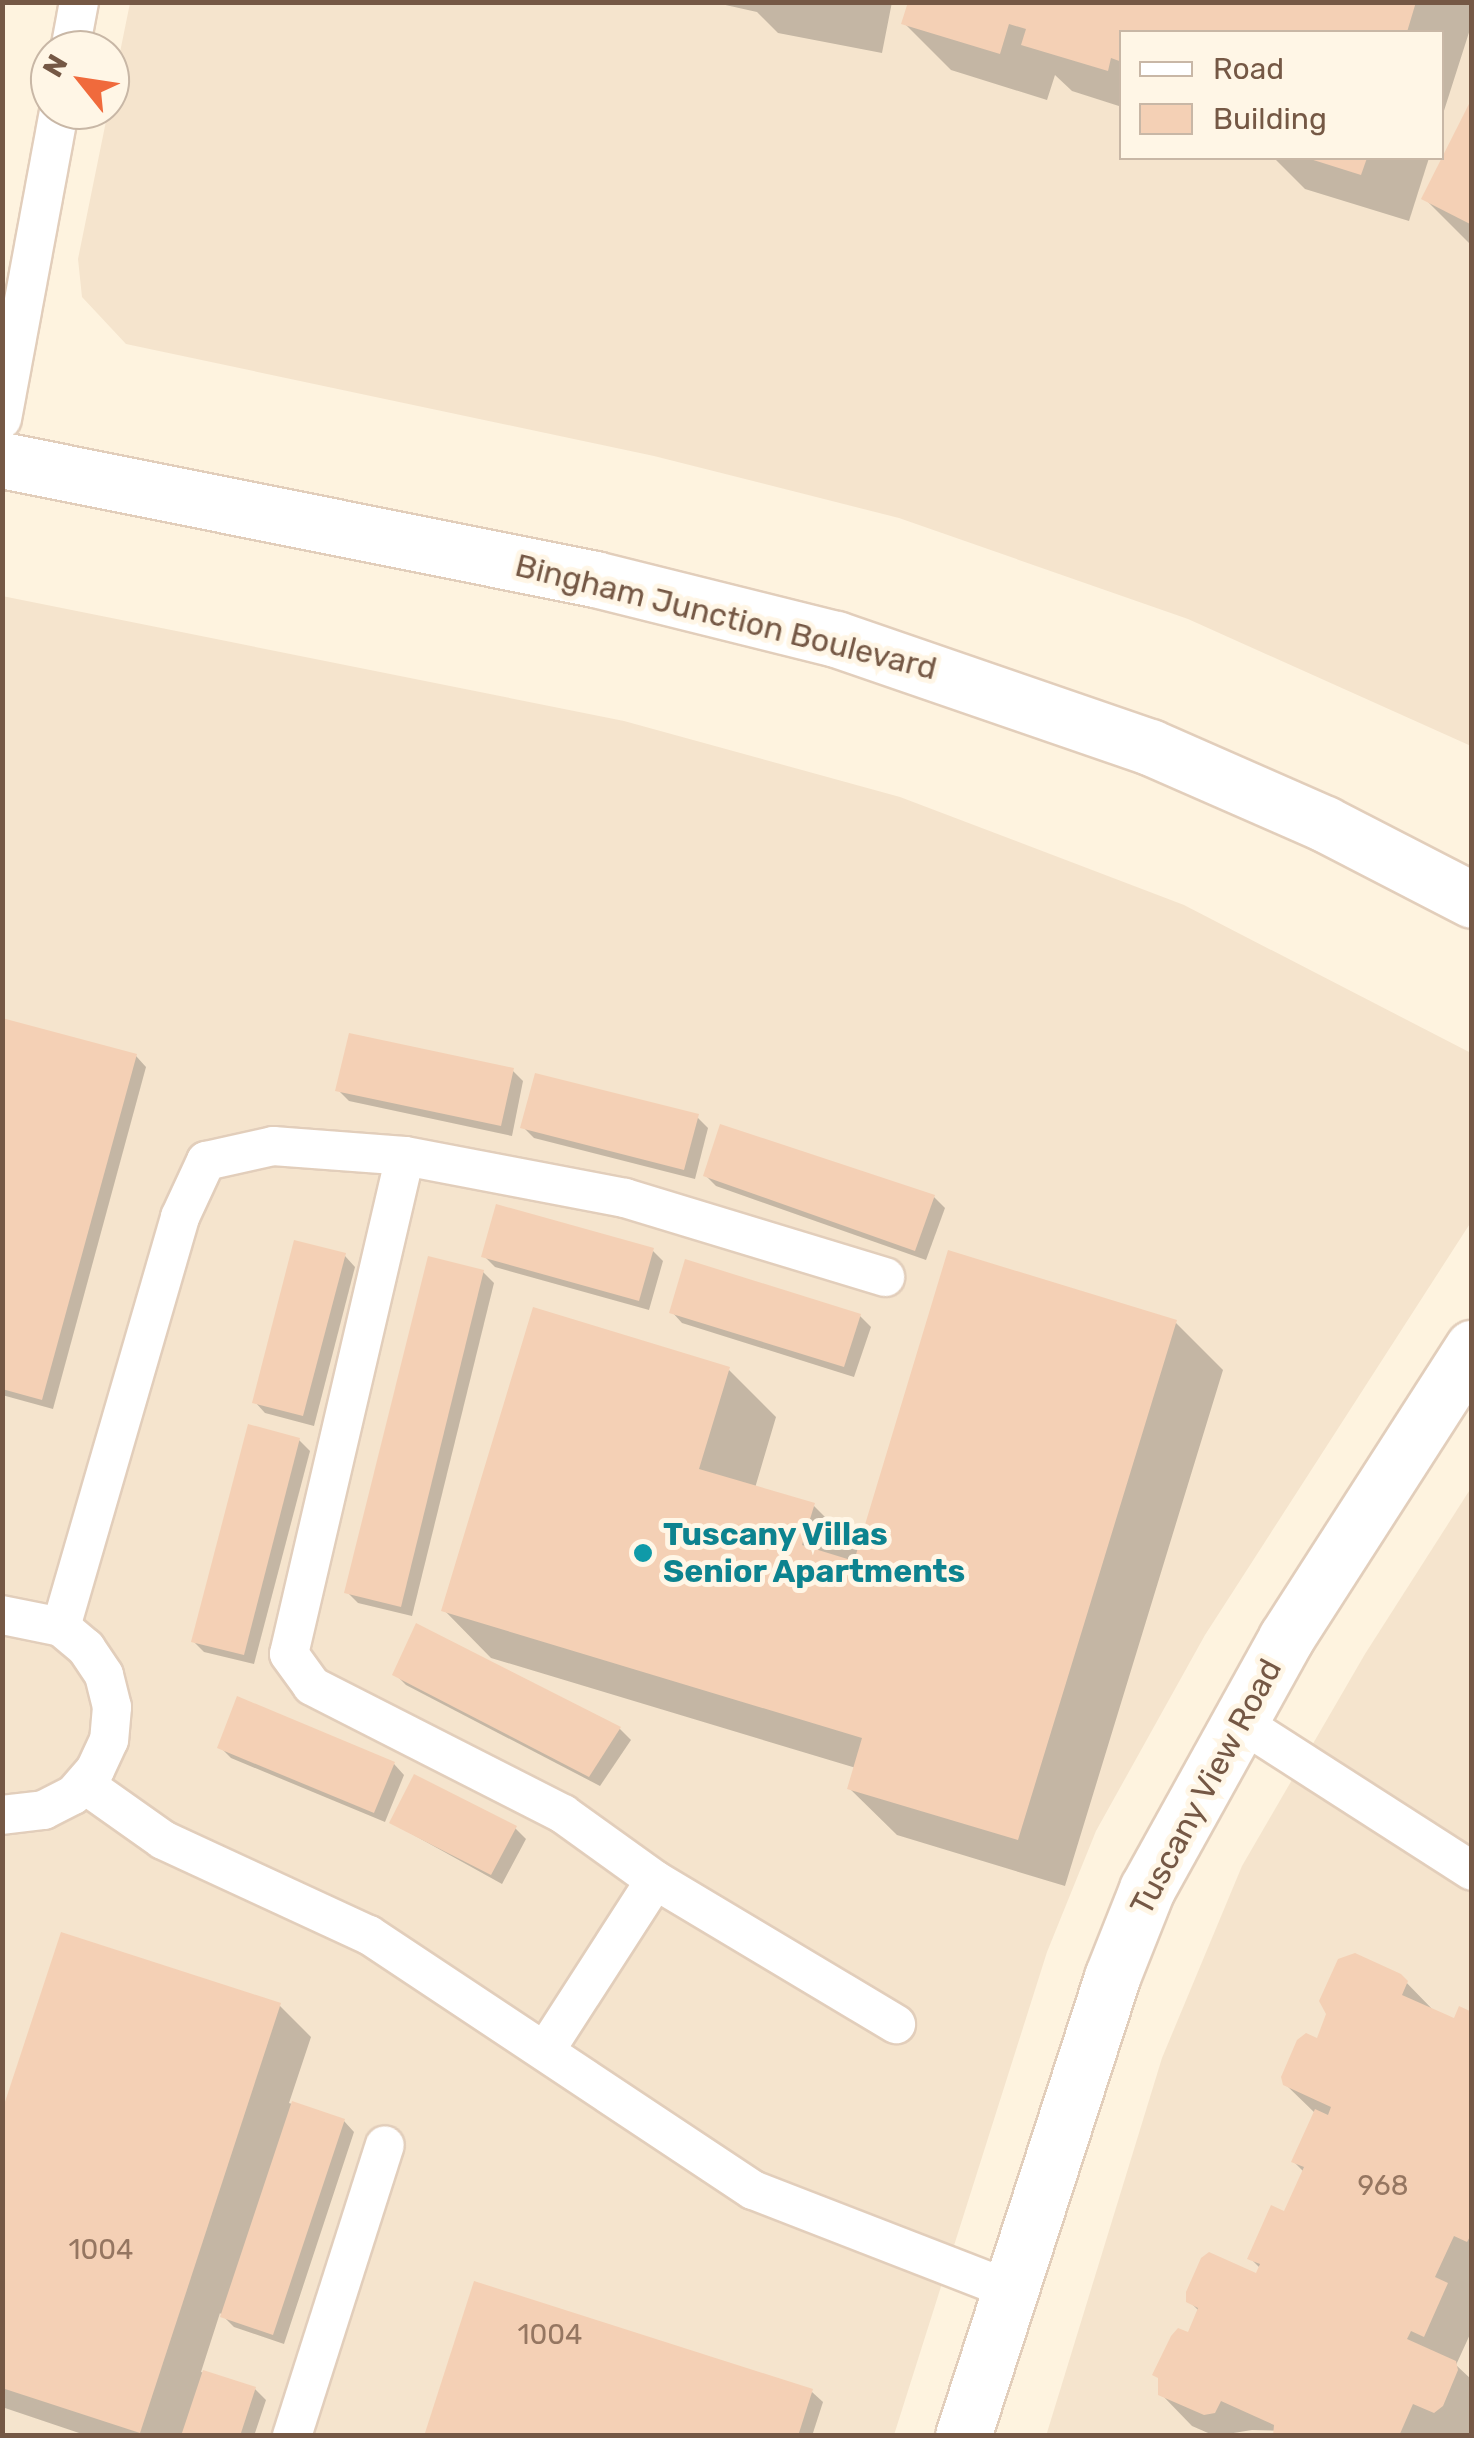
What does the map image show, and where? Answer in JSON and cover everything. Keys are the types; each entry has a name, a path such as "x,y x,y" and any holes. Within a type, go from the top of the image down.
{"main road":[{"name":"Bingham Junction Boulevard","path":"2,460 595,579 836,639 1150,747 1326,824 1472,900"},
{"name":"Tuscany View Road","path":"962,2436 1008,2289 1147,1888 1236,1720 1472,1348"}],"lane":[{"path":"74,30 79,2"},
{"path":"2,419 55,130"},
{"path":"61,1628 180,1217 206,1161 273,1146 404,1156 625,1198 885,1278"},
{"path":"404,1156 289,1654 312,1686 563,1814 655,1880 896,2024"},
{"path":"2,1615 61,1628 86,1648 104,1675 112,1707 109,1740 84,1784 44,1810 2,1815"},
{"path":"1236,1720 1472,1871"},
{"path":"84,1784 164,1840 369,1935 754,2190 1008,2289"},
{"path":"546,2051 655,1880"},
{"path":"292,2436 385,2145"}],"shaded area":[{"path":"130,3 1471,3 1471,746 1188,619 899,518 654,456 126,344 82,297 78,259 104,130 130,130 130,30 125,30"},
{"path":"2,596 624,721 900,797 1184,905 1471,1053 1471,1222 1205,1635 1096,1831 1047,1952 894,2435 3,2435"},
{"path":"1471,1488 1471,2435 1046,2436 1162,2058 1242,1866 1365,1654"}],"building":[{"path":"908,2 1416,2 1408,30 1119,30 1119,61 1111,58 1108,71 1021,45 1026,29 1009,24 1000,54 901,24"},
{"path":"1472,98 1472,225 1421,199"},
{"path":"1313,160 1366,160 1361,175"},
{"path":"2,1018 137,1054 42,1400 2,1389"},
{"path":"349,1033 514,1068 501,1126 335,1091"},
{"path":"535,1073 699,1114 684,1170 520,1128"},
{"path":"720,1124 935,1195 915,1251 703,1176"},
{"path":"496,1204 654,1248 639,1301 481,1257"},
{"path":"294,1240 346,1253 303,1416 252,1403"},
{"name":"Tuscany Villas Senior Apartments","path":"948,1250 1177,1320 1018,1840 847,1789 862,1738 441,1611 533,1307 730,1367 699,1469 815,1503 802,1545 854,1561"},
{"path":"428,1256 484,1270 401,1607 344,1593"},
{"path":"685,1259 861,1314 844,1367 669,1313"},
{"path":"248,1424 300,1438 244,1655 191,1642"},
{"path":"416,1623 621,1727 589,1777 392,1675"},
{"path":"237,1696 395,1762 374,1813 217,1748"},
{"path":"414,1774 517,1826 491,1875 389,1823"},
{"path":"61,1932 281,2003 140,2433 2,2388 2,2111"},
{"path":"1355,1953 1401,1974 1408,1981 1402,1995 1454,2018 1459,2006 1472,2012 1472,2233 1467,2242 1454,2236 1435,2277 1448,2283 1424,2337 1411,2331 1407,2339 1456,2361 1458,2370 1443,2406 1434,2413 1413,2404 1399,2436 1273,2436 1274,2425 1221,2401 1215,2413 1204,2415 1158,2395 1158,2378 1152,2375 1171,2336 1178,2328 1188,2332 1198,2308 1186,2302 1186,2292 1201,2258 1209,2252 1256,2273 1260,2264 1247,2259 1271,2205 1284,2211 1304,2167 1291,2162 1315,2109 1328,2115 1331,2107 1283,2085 1281,2077 1297,2040 1306,2033 1317,2038 1326,2014 1319,2001 1338,1959"},
{"path":"292,2101 345,2119 273,2335 220,2317"},
{"path":"474,2281 813,2389 798,2436 424,2436"},
{"path":"203,2370 256,2387 240,2436 181,2436"}],"place":[{"name":"Tuscany Villas Senior Apartments","path":"643,1553"}]}
